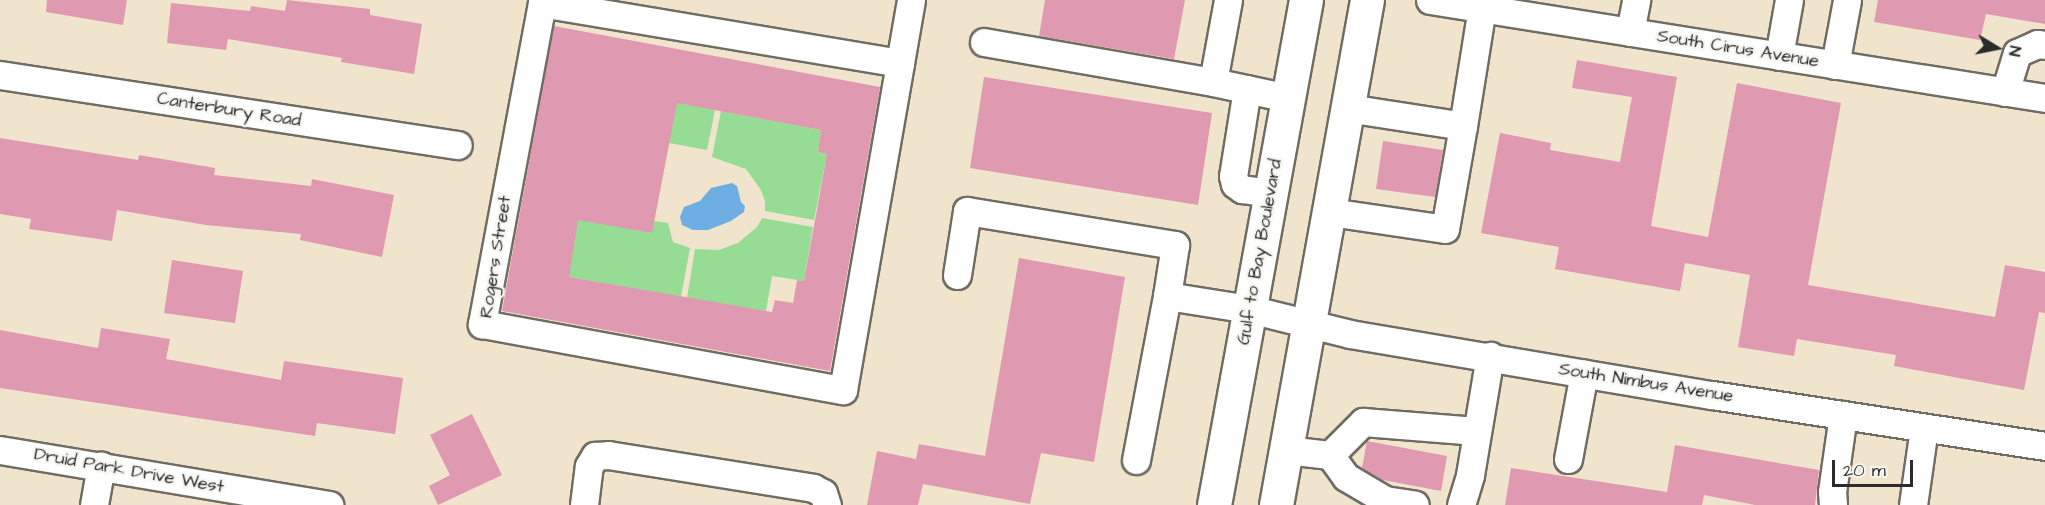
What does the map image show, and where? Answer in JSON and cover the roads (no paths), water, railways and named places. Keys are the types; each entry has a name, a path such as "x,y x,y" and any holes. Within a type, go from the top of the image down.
{"main road":[{"name":"Gulf to Bay Boulevard","path":"1214,505 1306,0"},
{"path":"1276,505 1367,0"}],"street":[{"name":"Rogers Street","path":"900,63 542,3 482,324 843,390 911,0"},
{"path":"1213,82 1228,0"},
{"path":"1630,32 1636,0"},
{"path":"1779,56 1789,0"},
{"path":"1836,65 1847,0"},
{"name":"South Cirus Avenue","path":"1444,1 2045,98"},
{"path":"1330,212 1445,229 1482,8"},
{"path":"984,42 1213,82 1288,98"},
{"path":"2005,92 2017,53 2037,44 2045,45"},
{"name":"Canterbury Road","path":"0,75 458,145"},
{"path":"1247,89 1233,176 1235,184 1242,189 1271,193"},
{"path":"1347,108 1463,126"},
{"path":"957,275 967,212 1175,245 1136,460"},
{"name":"South Nimbus Avenue","path":"1167,296 1249,309 1350,334 2045,446"},
{"path":"1461,505 1470,475 1490,356"},
{"path":"1568,459 1584,373"},
{"path":"1833,505 1832,492 1843,415"},
{"path":"1330,455 1363,422 1477,431"},
{"path":"1913,505 1924,428"},
{"name":"Druid Park Drive West","path":"0,450 329,505"},
{"path":"1286,450 1330,455 1347,477 1385,500 1415,505"},
{"path":"584,505 589,466 595,456 608,455 813,488 823,494 827,505"},
{"path":"94,505 101,466"}],"water":[{"path":"732,183 737,186 741,202 745,206 744,212 731,221 708,230 693,230 682,225 680,217 684,207 700,201 711,188"}]}
